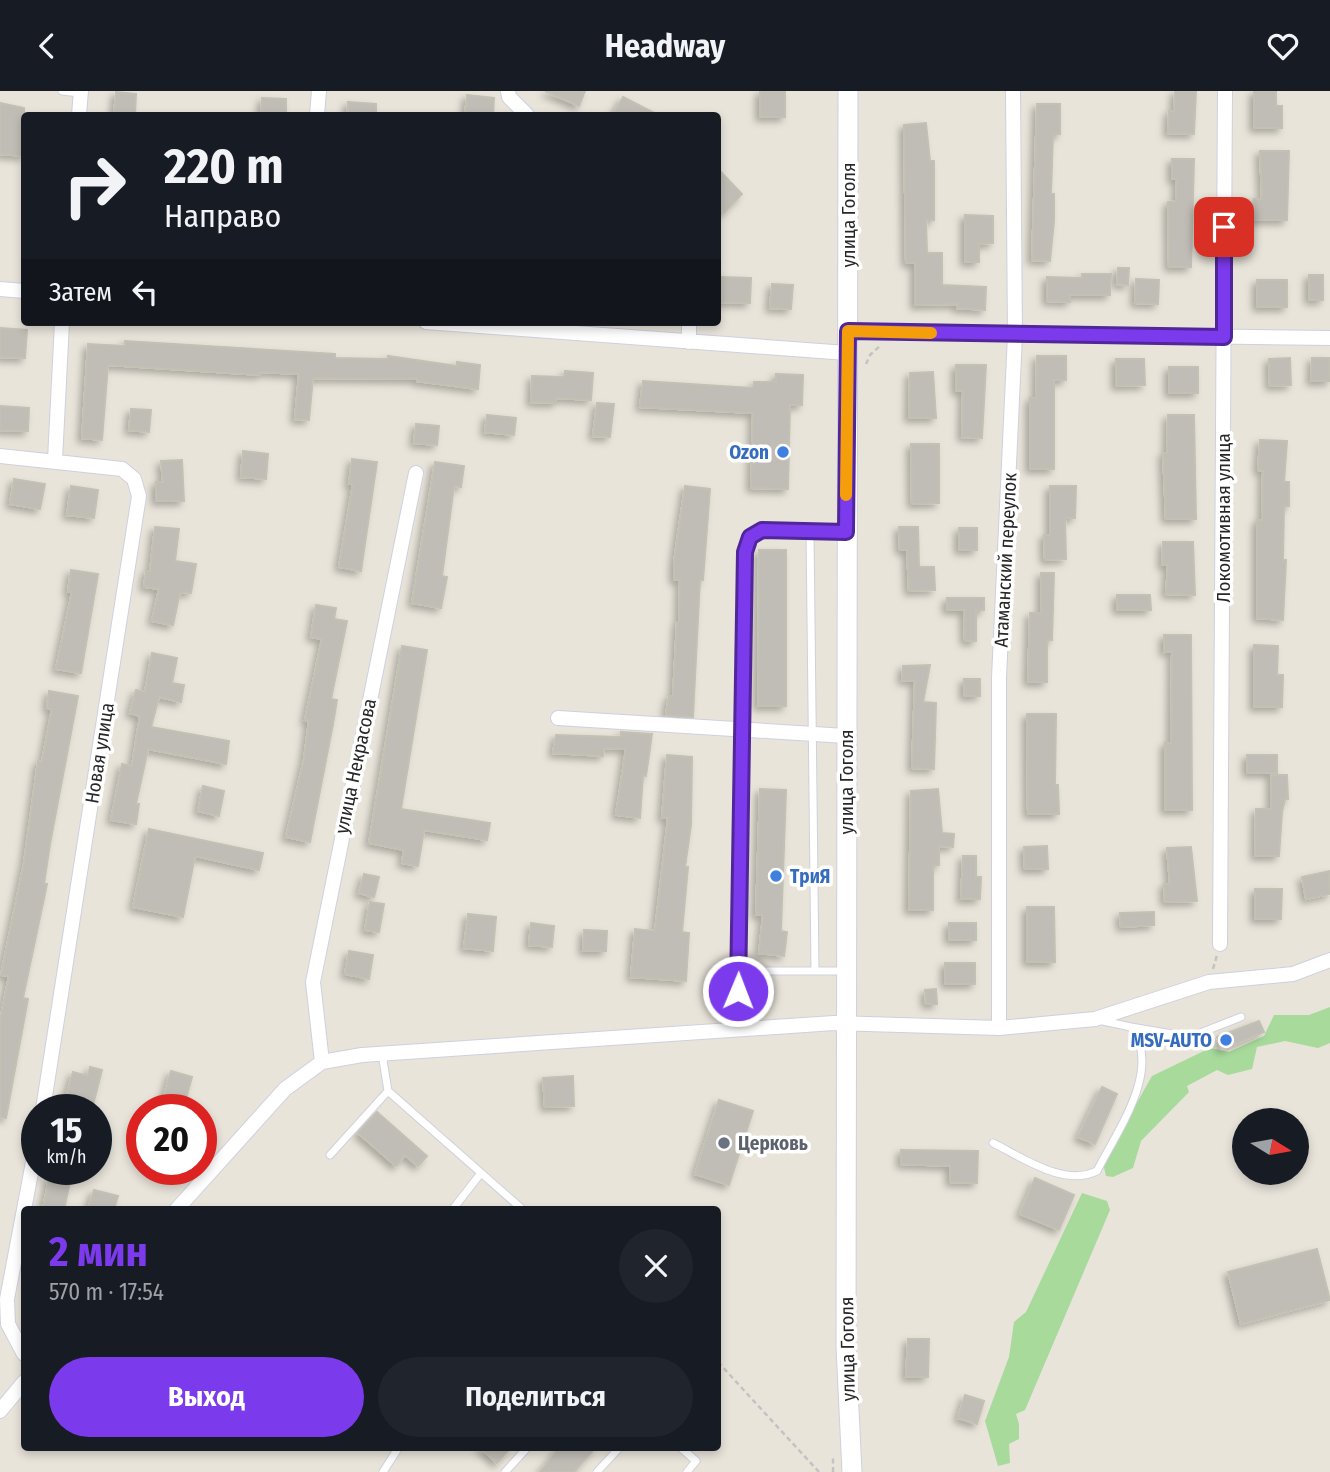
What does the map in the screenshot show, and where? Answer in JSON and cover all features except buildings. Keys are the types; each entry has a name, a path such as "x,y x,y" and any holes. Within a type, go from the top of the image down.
{"main road":[{"name":"улица Гоголя","path":"848,91 846,1347 852,1472"}],"street":[{"path":"317,112 319,91"},
{"path":"508,91 509,97 524,112"},
{"name":"Атаманский переулок","path":"999,1028 999,678 1015,335 1013,91"},
{"name":"Локомотивная улица","path":"1220,944 1225,91"},
{"path":"79,112 81,92"},
{"path":"0,289 21,291"},
{"path":"55,460 62,326"},
{"path":"479,326 847,353"},
{"path":"689,326 689,342"},
{"path":"848,331 1330,338"},
{"name":"Новая улица","path":"0,456 122,469 134,479 139,506 45,1094"},
{"name":"улица Некрасова","path":"322,1062 313,982 416,473"},
{"path":"558,717 846,736"},
{"path":"180,1206 285,1089 322,1062 382,1053 846,1023 999,1028 1095,1020 1209,982 1293,974 1330,960"},
{"path":"25,1206 29,1185"},
{"path":"21,1225 7,1299 8,1324 21,1348"},
{"path":"0,1411 21,1386"}],"lane":[{"path":"62,91 81,92"},
{"path":"737,1030 748,545 750,537 762,530 846,532"},
{"path":"810,531 815,734 815,971"},
{"path":"738,971 846,971"},
{"path":"1095,1020 1190,1037 1241,1017"},
{"path":"993,1143 1056,1173 1087,1176 1097,1171 1132,1101 1143,1065 1143,1049 1131,1027"},
{"path":"382,1053 388,1091 519,1206"},
{"path":"330,1155 388,1091"},
{"path":"455,1206 481,1173"},
{"path":"383,1472 396,1451"},
{"path":"505,1472 524,1451"},
{"path":"597,1472 616,1451"},
{"path":"685,1451 696,1461 687,1472"}],"path":[{"path":"1209,982 1220,944"},
{"path":"721,1365 819,1472"}],"green space":[{"path":"1330,1007 1330,1043 1318,1048 1285,1041 1257,1047 1252,1069 1228,1075 1217,1070 1187,1086 1189,1092 1141,1141 1133,1168 1113,1177 1106,1176 1103,1163 1152,1076 1210,1048 1229,1052 1264,1036 1274,1015 1309,1015"},
{"path":"1082,1193 1107,1201 1110,1210 1025,1410 1016,1414 1019,1439 1009,1444 1010,1463 998,1466 985,1421 1009,1357 1014,1322 1026,1312"}],"slow traffic":[{"path":"846,495 848,331 931,333"}],"place":[{"name":"Ozon","path":"783,452"},
{"name":"ТриЯ","path":"776,876"},
{"name":"MSV-AUTO","path":"1226,1040"},
{"name":"Церковь","path":"724,1143"}],"route":[{"path":"738,991 745,552 750,537 762,530 846,532 848,331 1224,337 1224,227"}]}
